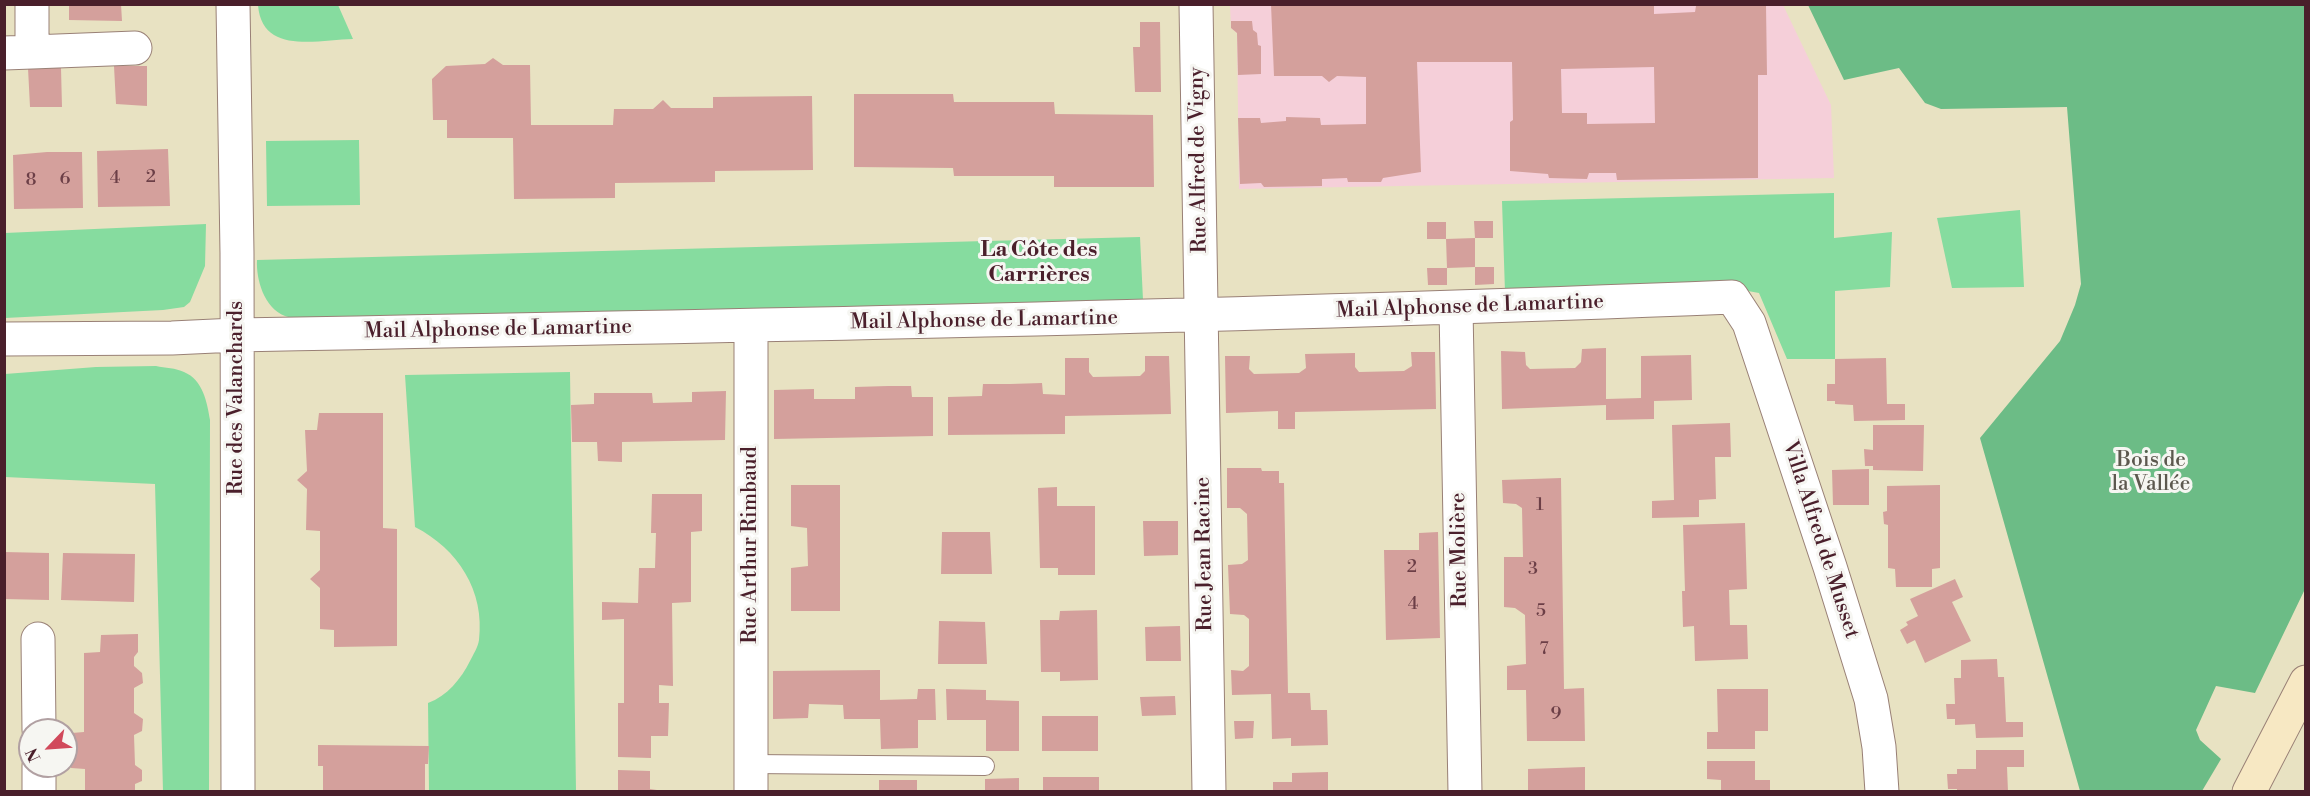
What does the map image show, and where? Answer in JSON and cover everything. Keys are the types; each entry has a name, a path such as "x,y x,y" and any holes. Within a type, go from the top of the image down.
{"main road":[{"path":"2249,792 2306,682"}],"street":[{"path":"32,4 18,52 135,48"},
{"name":"Rue des Valanchards","path":"233,4 238,792"},
{"name":"Rue Alfred de Vigny","path":"1196,4 1201,316"},
{"name":"Mail Alphonse de Lamartine","path":"4,339 751,327 1201,316 1732,297"},
{"name":"Villa Alfred de Musset","path":"1732,297 1749,323 1854,641 1871,699 1879,747 1882,792"},
{"name":"Rue Molière","path":"1455,308 1465,792"},
{"name":"Rue Jean Racine","path":"1201,316 1209,792"},
{"name":"Rue Arthur Rimbaud","path":"751,327 751,778"},
{"path":"39,639 39,718"}],"lane":[{"name":"Rue Arthur Rimbaud","path":"751,778 985,766"}],"shaded area":[{"path":"1230,5 1783,5 1831,105 1834,178 1239,189 1237,33 1231,28"}],"green space":[{"path":"258,5 338,5 353,39 308,42 280,38 269,32 262,21"},
{"name":"Bois de la Vallée","path":"1808,5 2305,5 2305,589 2255,693 2216,686 2196,730 2200,740 2221,759 2202,791 2080,791 1980,438 2060,341 2081,284 2067,107 1941,109 1925,103 1899,68 1844,80"},
{"path":"359,140 360,205 267,206 266,141"},
{"path":"1834,193 1834,238 1892,232 1890,287 1835,291 1835,359 1787,359 1759,293 1737,289 1505,292 1502,201"},
{"path":"2020,210 2024,287 1952,288 1937,218"},
{"path":"206,224 205,266 190,302 184,307 5,318 5,233"},
{"path":"1140,237 1143,300 303,320 285,316 272,307 263,292 257,268 257,260"},
{"path":"156,366 181,371 196,380 205,399 210,420 209,791 163,791 155,484 5,477 5,374 96,367"},
{"path":"570,372 576,791 429,791 428,703 453,686 462,674 478,645 480,622 478,605 465,573 444,547 415,527 405,375"}],"building":[{"path":"69,4 121,4 122,21 69,20"},
{"path":"1271,4 1654,4 1654,14 1695,12 1696,6 1766,5 1767,75 1758,75 1758,178 1617,180 1616,173 1589,173 1587,179 1549,178 1548,174 1510,171 1510,122 1513,120 1512,62 1417,62 1421,172 1383,178 1381,182 1348,182 1347,178 1322,179 1322,186 1264,187 1261,183 1240,184 1238,118 1260,118 1261,123 1286,121 1286,117 1320,118 1321,125 1366,124 1366,77 1337,76 1329,82 1322,76 1274,76","holes":["1654,67 1655,123 1587,124 1587,113 1562,113 1561,69"]},
{"path":"1231,21 1252,21 1253,30 1257,33 1258,45 1261,46 1261,74 1238,75 1237,33 1231,28"},
{"path":"1140,22 1160,22 1161,92 1135,92 1133,47 1140,47"},
{"path":"493,58 503,65 530,65 531,125 613,125 614,109 653,109 663,100 671,108 713,108 713,97 812,96 813,170 715,171 715,182 615,183 615,198 514,199 513,138 447,138 447,120 433,120 432,79 446,66 485,64"},
{"path":"114,66 147,66 147,106 116,104"},
{"path":"28,68 61,68 62,107 30,107"},
{"path":"854,94 953,94 954,102 1054,102 1055,114 1153,115 1154,187 1054,187 1054,176 954,176 953,168 854,167"},
{"path":"168,149 170,206 98,207 97,151"},
{"path":"82,152 83,208 14,209 13,155"},
{"path":"1474,221 1493,221 1493,238 1475,238"},
{"path":"1427,222 1446,222 1446,239 1427,239"},
{"path":"1475,238 1475,267 1447,268 1446,239"},
{"path":"1475,267 1494,267 1494,284 1475,285"},
{"path":"1427,268 1447,268 1447,285 1428,285"},
{"path":"1606,348 1606,399 1641,398 1641,356 1691,355 1692,400 1654,401 1654,419 1606,420 1606,405 1502,409 1501,351 1525,352 1526,365 1530,369 1575,368 1581,362 1582,349"},
{"path":"1411,352 1435,352 1436,409 1295,412 1295,429 1278,429 1278,411 1226,413 1225,356 1250,356 1249,369 1254,374 1299,373 1306,368 1305,354 1355,353 1355,367 1359,372 1404,371 1412,366"},
{"path":"1145,356 1169,356 1171,414 1065,416 1065,434 948,435 948,397 982,396 983,384 1042,383 1043,394 1065,395 1065,358 1089,358 1089,372 1093,377 1140,376 1145,371"},
{"path":"1886,358 1887,404 1905,404 1905,420 1854,421 1853,405 1827,401 1827,384 1835,384 1835,359"},
{"path":"911,386 912,397 933,397 933,436 774,439 774,390 814,389 814,399 855,399 855,387"},
{"path":"726,391 725,440 622,442 622,462 598,461 597,442 572,442 571,405 594,404 594,393 652,393 653,403 692,402 692,392"},
{"path":"319,413 383,413 383,528 397,529 397,646 334,647 334,630 320,629 320,588 310,579 320,570 320,531 306,530 307,489 297,480 307,471 305,430 317,430"},
{"path":"1730,423 1731,457 1715,457 1716,499 1699,500 1699,517 1652,518 1652,501 1674,500 1672,425"},
{"path":"1873,425 1924,425 1923,471 1873,470 1873,466 1865,466 1864,449 1873,450"},
{"path":"1227,468 1261,468 1262,471 1279,471 1279,483 1284,483 1288,693 1310,693 1311,710 1327,710 1328,745 1291,746 1291,738 1272,739 1271,694 1232,695 1231,670 1243,671 1249,666 1249,619 1244,615 1230,614 1228,565 1242,564 1248,560 1247,514 1240,508 1227,508"},
{"path":"1869,469 1869,505 1833,505 1832,470"},
{"path":"1561,478 1564,689 1584,688 1585,741 1527,741 1526,690 1507,690 1507,666 1526,664 1525,615 1515,608 1504,607 1504,557 1523,557 1522,508 1516,504 1503,503 1502,480"},
{"path":"791,485 840,485 840,611 791,611 791,568 808,566 807,528 791,526"},
{"path":"1940,485 1940,568 1932,569 1932,587 1896,587 1895,569 1888,568 1888,525 1884,524 1883,512 1887,511 1887,486"},
{"path":"1057,487 1057,506 1095,506 1095,575 1058,575 1058,568 1040,568 1038,488"},
{"path":"652,494 702,494 702,531 691,532 691,602 672,603 673,686 659,685 659,703 669,703 668,736 651,736 651,758 618,757 618,703 624,703 624,619 602,620 602,602 638,603 639,568 655,568 656,533 651,533"},
{"path":"1143,521 1178,521 1178,555 1144,556"},
{"path":"1745,523 1747,589 1729,590 1730,625 1747,625 1748,659 1695,661 1694,626 1683,627 1682,591 1685,591 1683,525"},
{"path":"942,532 990,532 992,574 941,574"},
{"path":"1438,532 1440,638 1386,640 1384,550 1419,550 1419,533"},
{"path":"4,552 49,553 49,600 4,599"},
{"path":"63,553 135,554 134,602 61,600"},
{"path":"1955,579 1963,597 1952,602 1971,641 1925,663 1915,640 1907,644 1900,630 1908,625 1906,622 1918,616 1910,599"},
{"path":"1097,610 1098,680 1060,681 1060,672 1041,672 1040,620 1059,620 1060,611"},
{"path":"939,621 985,622 987,664 938,664"},
{"path":"1180,626 1181,661 1146,661 1145,627"},
{"path":"138,634 138,652 134,657 134,666 142,673 143,683 134,688 134,713 143,719 142,731 134,735 135,765 142,770 142,781 135,784 135,792 85,792 85,769 78,768 78,732 84,732 84,653 100,652 101,635"},
{"path":"1997,659 1998,677 2004,677 2006,722 2023,722 2023,737 1976,738 1975,724 1955,725 1955,719 1947,719 1946,704 1955,704 1954,678 1961,678 1961,660"},
{"path":"880,670 880,700 917,699 918,689 935,689 936,720 918,720 918,748 881,749 880,719 844,719 843,705 809,704 808,718 773,719 773,671"},
{"path":"946,689 986,690 986,700 1019,701 1019,751 986,751 986,720 947,720"},
{"path":"1717,689 1768,689 1768,731 1755,731 1755,749 1707,749 1707,732 1718,732"},
{"path":"1175,696 1176,715 1142,716 1140,697"},
{"path":"1042,716 1098,716 1098,751 1042,751"},
{"path":"1234,721 1254,721 1253,738 1235,739"},
{"path":"318,745 429,746 428,764 425,764 425,792 323,792 323,766 318,766"},
{"path":"1976,750 2024,750 2024,767 2007,767 2008,792 1957,792 1957,789 1948,789 1947,774 1957,774 1957,769 1976,769"},
{"path":"1707,761 1755,761 1755,780 1770,780 1770,792 1721,792 1721,780 1707,779"},
{"path":"1585,767 1585,792 1528,792 1528,769"},
{"path":"618,770 650,771 650,789 657,790 657,792 618,792"},
{"path":"1328,772 1328,792 1273,792 1273,782 1292,782 1292,773"},
{"path":"1043,777 1099,777 1099,792 1043,792"},
{"path":"1019,778 1019,792 985,792 985,779"},
{"path":"879,780 917,780 917,792 879,792"}],"district":[{"name":"La Côte des Carrières","path":"1039,264"}]}
